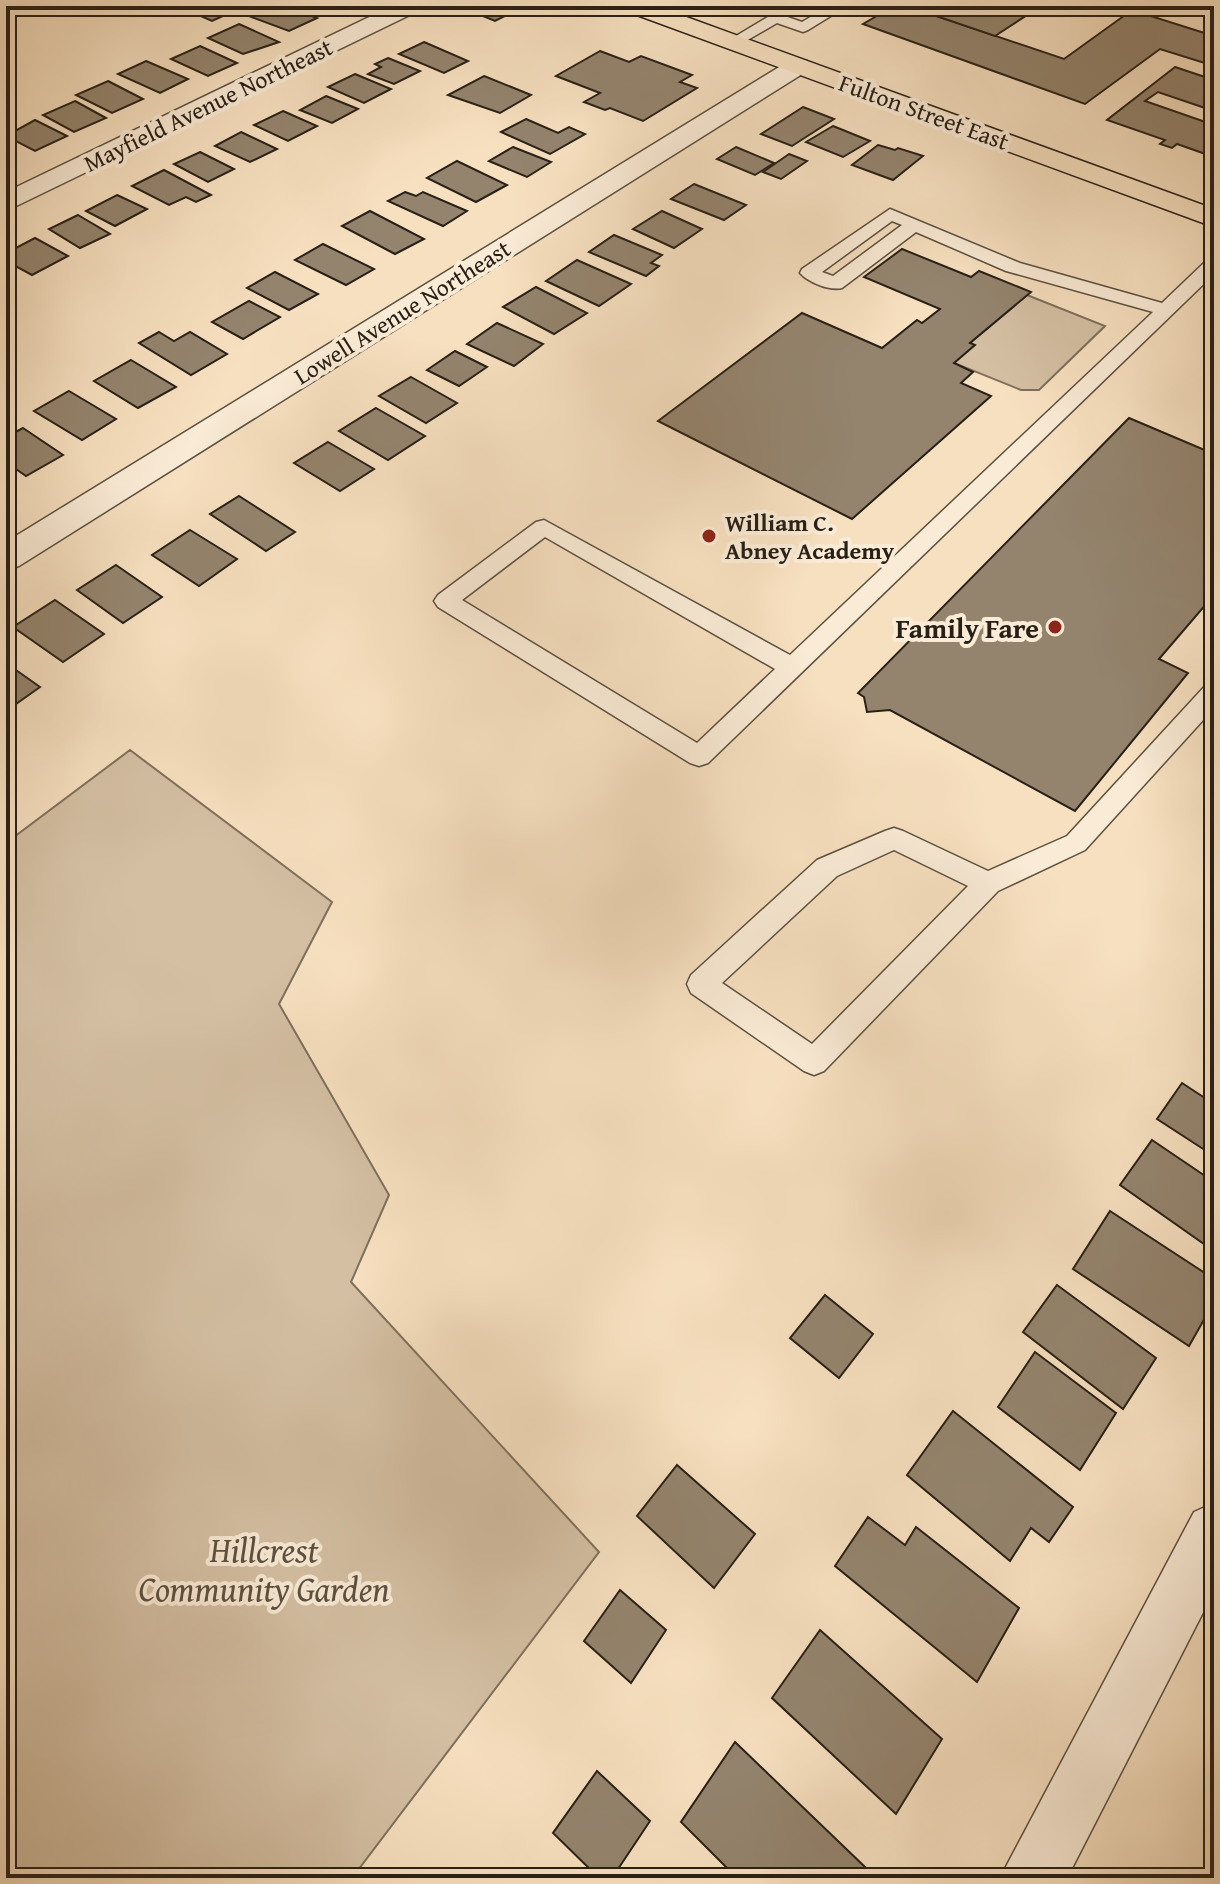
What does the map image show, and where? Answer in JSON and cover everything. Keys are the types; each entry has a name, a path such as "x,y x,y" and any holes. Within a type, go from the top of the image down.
{"main road":[{"name":"Fulton Street East","path":"650,8 798,66 1214,219"}],"street":[{"name":"Mayfield Avenue Northeast","path":"6,203 410,6"},
{"name":"Lowell Avenue Northeast","path":"6,558 798,66"},
{"path":"1032,1878 1200,1598 1214,1532"}],"lane":[{"path":"747,6 803,27 840,6"},
{"path":"734,42 776,18"},
{"path":"915,224 835,284 809,273 890,214 915,224 1013,267 1167,310"},
{"path":"793,668 544,527 446,601 699,756 793,668 1214,264"},
{"path":"988,883 894,838 827,868 701,984 814,1062 988,883 1076,843 1214,692"}],"green space":[{"path":"1027,295 1105,326 1039,390 1021,390 954,363 974,345 970,343"},
{"name":"Hillcrest Community Garden","path":"130,750 332,902 279,1004 389,1195 351,1282 599,1552 352,1878 6,1878 6,843"}],"building":[{"path":"200,6 220,6 234,11 212,21 189,11"},
{"path":"266,6 282,12 291,8 317,18 289,31 246,15"},
{"path":"476,6 511,6 519,9 495,21 468,10"},
{"path":"894,6 907,6 1064,59 1132,10 1214,36 1214,66 1160,49 1085,104 863,24"},
{"path":"907,6 1041,6 995,36"},
{"path":"239,24 279,42 243,54 208,38"},
{"path":"424,42 468,61 444,73 399,54"},
{"path":"200,46 237,63 208,76 171,59"},
{"path":"600,51 629,62 641,56 692,75 680,82 697,88 643,121 584,102 600,93 556,76"},
{"path":"388,58 420,71 394,84 368,74 381,67 375,64"},
{"path":"146,61 188,79 160,93 118,74"},
{"path":"1175,67 1214,80 1214,111 1158,92 1145,101 1214,125 1214,157 1177,144 1172,148 1160,144 1165,140 1107,120"},
{"path":"355,74 391,89 364,103 328,87"},
{"path":"484,76 531,95 500,113 448,95"},
{"path":"108,81 143,99 112,113 76,95"},
{"path":"326,96 358,109 332,123 300,110"},
{"path":"75,101 106,118 74,132 43,115"},
{"path":"803,107 834,119 792,146 761,134"},
{"path":"283,111 317,126 288,141 254,125"},
{"path":"526,119 558,133 569,127 585,134 550,154 501,132"},
{"path":"35,120 67,136 35,151 6,136"},
{"path":"833,126 870,141 843,157 806,142"},
{"path":"241,132 277,149 250,162 215,146"},
{"path":"878,145 923,156 893,180 852,165"},
{"path":"513,147 551,162 527,177 489,161"},
{"path":"736,147 774,163 755,175 717,159"},
{"path":"200,152 234,169 208,182 174,164"},
{"path":"789,154 807,161 781,179 763,172"},
{"path":"457,161 507,185 476,202 427,178"},
{"path":"164,170 211,195 196,202 186,197 169,205 132,186"},
{"path":"694,184 746,205 724,220 671,199"},
{"path":"405,192 416,196 423,192 467,211 443,226 388,201"},
{"path":"117,195 147,209 115,226 86,211"},
{"path":"370,211 424,239 395,254 342,226"},
{"path":"662,211 702,229 674,248 633,229"},
{"path":"78,215 110,234 80,248 49,229"},
{"path":"614,235 662,255 651,263 659,266 646,276 589,252"},
{"path":"35,238 68,256 32,275 6,261 6,253"},
{"path":"323,244 374,269 346,285 295,260"},
{"path":"902,249 971,277 979,271 1031,292 970,343 975,345 954,363 973,372 961,383 991,396 852,519 658,421 802,313 882,348 917,320 922,323 940,309 864,277"},
{"path":"577,260 631,284 599,306 546,281"},
{"path":"275,272 318,294 289,310 247,288"},
{"path":"536,287 587,313 554,334 503,307"},
{"path":"249,301 280,317 243,339 212,322"},
{"path":"497,323 543,344 514,366 467,344"},
{"path":"159,332 174,341 190,332 227,354 191,375 139,343"},
{"path":"455,351 487,367 459,386 427,370"},
{"path":"131,360 176,387 138,408 94,381"},
{"path":"411,377 457,403 426,423 379,396"},
{"path":"69,391 116,419 82,440 34,411"},
{"path":"376,408 425,436 388,460 339,431"},
{"name":"Family Fare","path":"1129,418 1214,454 1214,595 1159,659 1188,673 1075,811 890,710 867,712 864,697 858,693"},
{"path":"23,428 63,455 26,476 6,462 6,437"},
{"path":"328,442 374,469 340,491 294,463"},
{"path":"239,496 295,532 266,551 210,514"},
{"path":"190,530 237,559 199,586 152,555"},
{"path":"116,565 162,597 123,623 77,590"},
{"path":"55,600 104,634 63,662 13,627"},
{"path":"6,663 40,687 6,711"},
{"path":"1182,1083 1214,1104 1214,1156 1157,1119"},
{"path":"1152,1140 1214,1182 1214,1251 1120,1185"},
{"path":"1110,1211 1214,1279 1214,1302 1189,1346 1073,1269"},
{"path":"1057,1285 1156,1358 1123,1409 1023,1332"},
{"path":"825,1295 873,1334 839,1378 790,1338"},
{"path":"1035,1352 1116,1413 1080,1470 998,1407"},
{"path":"953,1411 1073,1507 1049,1542 1031,1528 1010,1561 907,1475"},
{"path":"677,1465 755,1534 714,1588 637,1516"},
{"path":"868,1517 905,1545 916,1527 1019,1608 977,1682 835,1566"},
{"path":"620,1590 666,1630 631,1683 584,1641"},
{"path":"820,1630 942,1739 896,1814 772,1698"},
{"path":"735,1742 866,1868 859,1878 737,1878 681,1822"},
{"path":"597,1771 650,1821 612,1878 599,1878 553,1833"}],"place":[{"name":"William C. Abney Academy","path":"709,536"},
{"name":"Family Fare","path":"1055,627"}]}
